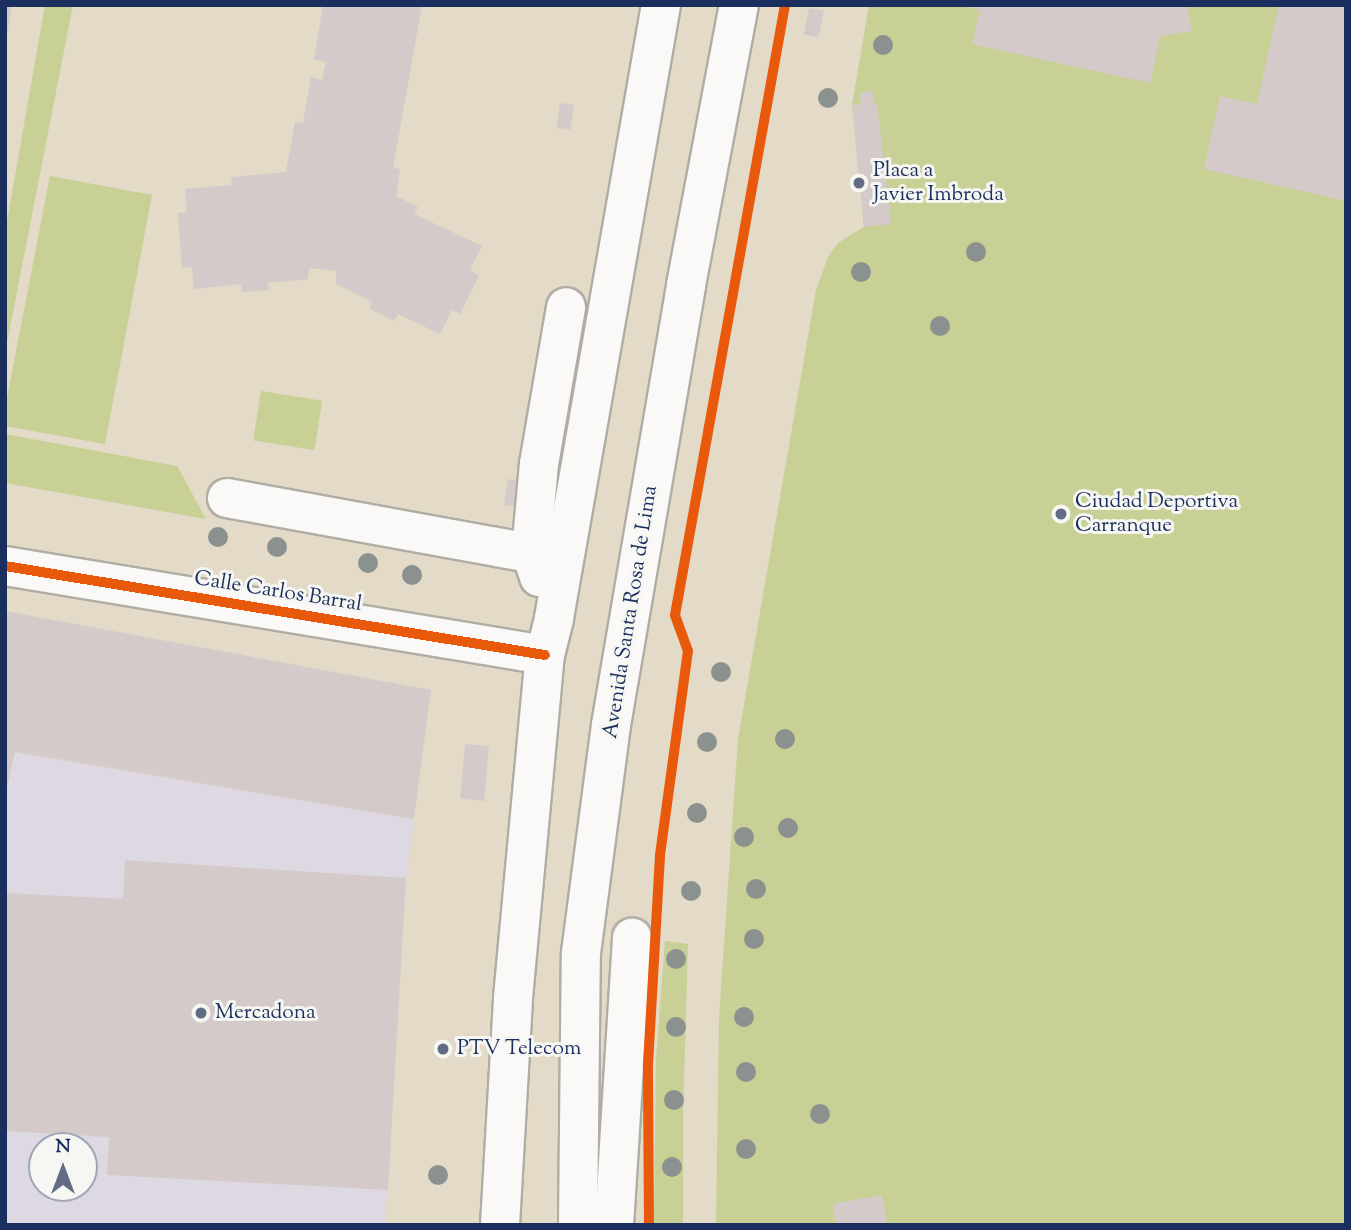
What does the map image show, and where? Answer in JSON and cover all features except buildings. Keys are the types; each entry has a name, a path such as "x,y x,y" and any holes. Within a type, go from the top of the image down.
{"main road":[{"path":"548,556 661,5"},
{"name":"Avenida Santa Rosa de Lima","path":"578,1225 581,953 602,792 685,285 739,5"},
{"path":"500,1225 513,998 545,655 554,618 539,464 566,307"},
{"path":"227,498 548,556"},
{"name":"Calle Carlos Barral","path":"5,566 545,655"},
{"path":"614,1225 632,938"}],"shaded area":[{"name":"Mercadona","path":"5,751 414,819 406,878 385,1225 5,1225"}],"green space":[{"path":"45,5 73,5 5,353 5,233"},
{"name":"Ciudad Deportiva Carranque","path":"869,5 1346,5 1346,1225 716,1225 719,1018 738,739 816,290 828,257 838,243 864,227 852,105"},
{"path":"50,176 152,195 105,444 5,426 5,408"},
{"path":"261,391 322,401 314,450 253,440"},
{"path":"5,434 177,466 206,519 5,483"},
{"path":"665,941 688,944 683,1225 654,1225 656,1060"}],"cycle path":[{"path":"649,1225 648,1064 660,855 688,651 675,615 785,5"},
{"path":"5,566 545,655"}],"place":[{"name":"Placa a Javier Imbroda","path":"859,183"},
{"name":"Ciudad Deportiva Carranque","path":"1061,514"},
{"name":"Mercadona","path":"201,1013"},
{"name":"PTV Telecom","path":"443,1049"}]}
